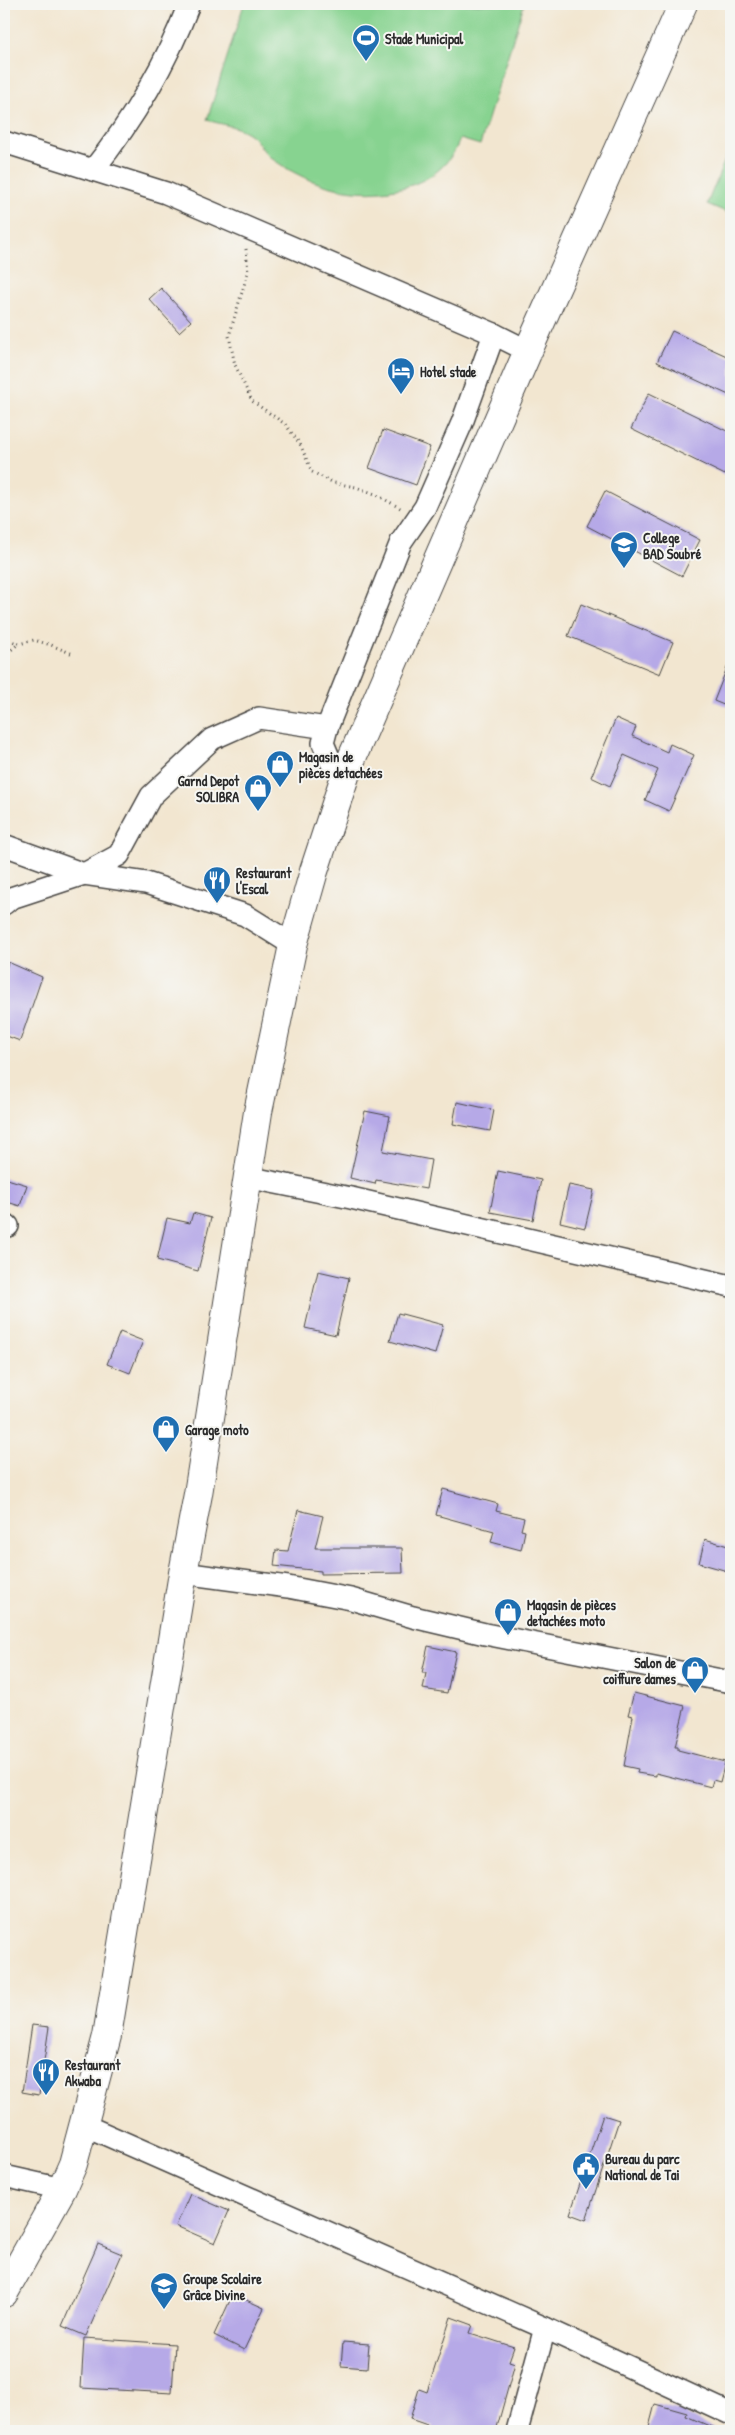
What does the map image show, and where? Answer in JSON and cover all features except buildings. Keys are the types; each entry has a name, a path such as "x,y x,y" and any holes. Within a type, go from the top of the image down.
{"main road":[{"path":"4,2293 62,2189 84,2125 107,2036 123,1949 183,1573 198,1494 247,1177 293,945 348,768 528,351 684,4"}],"street":[{"path":"93,170 114,143 152,84 177,36 189,4"},
{"path":"4,142 166,193 494,334 528,351"},
{"path":"348,768 331,762 323,744 327,728 401,542 417,516 425,507 447,458 494,334"},
{"path":"4,904 11,898 84,874 119,855 151,796 212,739 259,718 327,728"},
{"path":"4,845 84,874 146,883 245,915 293,945"},
{"path":"247,1177 351,1198 731,1286"},
{"path":"183,1573 288,1587 352,1599 484,1634 731,1682"},
{"path":"84,2125 545,2328 731,2414"},
{"path":"4,2176 62,2189"},
{"path":"517,2431 545,2328"}],"path":[{"path":"232,222 248,254 248,272 229,336 235,365 252,401 285,424 300,444 312,472 334,483 356,487 375,494 417,516"},
{"path":"4,638 19,644"},
{"path":"4,656 19,644 34,640 72,654"}],"green space":[{"name":"Stade Municipal","path":"244,4 524,4 480,145 460,139 451,156 439,170 423,180 405,187 369,192 335,188 302,176 271,158 248,133 207,120"},
{"path":"731,145 731,214 707,204"}],"place":[{"name":"Stade Municipal","path":"366,62"},
{"name":"Hotel stade","path":"401,395"},
{"name":"College BAD Soubré","path":"624,569"},
{"name":"Magasin de pièces detachées","path":"280,788"},
{"name":"Garnd Depot SOLIBRA","path":"258,812"},
{"name":"Restaurant l'Escal","path":"217,904"},
{"name":"Garage moto","path":"166,1453"},
{"name":"Magasin de pièces detachées moto","path":"508,1636"},
{"name":"Salon de coiffure dames","path":"695,1694"},
{"name":"Restaurant Akwaba","path":"46,2096"},
{"name":"Bureau du parc National de Tai","path":"586,2190"},
{"name":"Groupe Scolaire Grâce Divine","path":"164,2310"}]}
